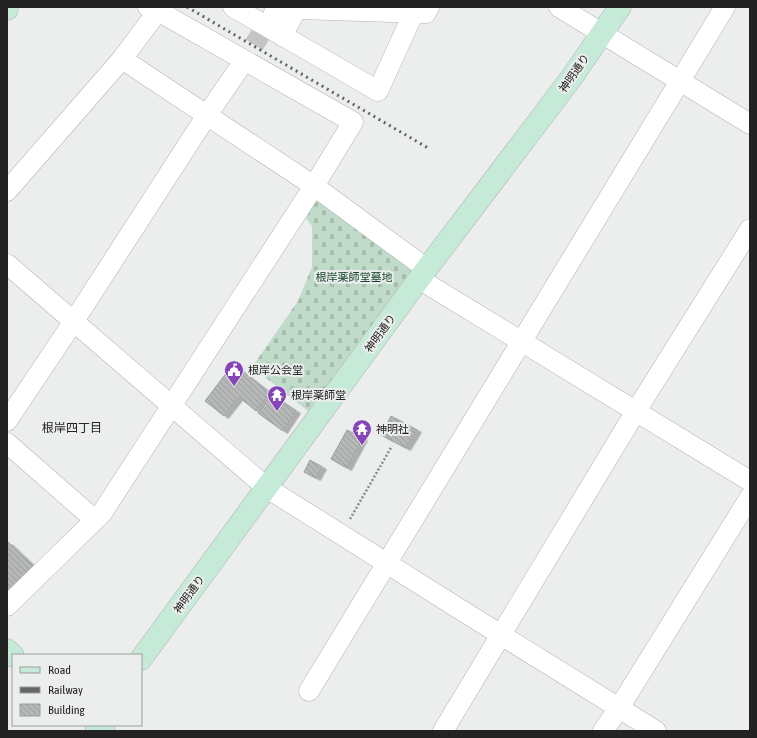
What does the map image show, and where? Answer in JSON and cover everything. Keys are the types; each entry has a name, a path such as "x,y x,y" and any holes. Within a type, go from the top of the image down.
{"street":[{"path":"559,7 750,124"},
{"name":"神明通り","path":"142,658 423,274 572,77 620,7"},
{"path":"308,691 725,7"},
{"path":"7,191 122,59 153,9 353,122 314,186 102,513 7,606"},
{"path":"244,10 282,36 378,91 421,10 297,9 282,36"},
{"path":"122,59 314,186 423,274 522,342 750,481"},
{"path":"7,421 74,321 207,114 238,70"},
{"path":"442,731 636,411 750,229"},
{"path":"7,264 172,404 267,488 656,731"},
{"path":"7,443 95,520"},
{"path":"603,731 619,708 750,497"}],"path":[{"path":"342,534 392,446"}],"green space":[{"name":"根岸薬師堂墓地","path":"318,198 416,267 308,411 252,367 298,301 312,267 312,226 306,218"}],"building":[{"path":"233,364 270,393 256,411 239,397 224,416 205,401"},
{"name":"根岸薬師堂","path":"271,394 296,411 283,431 258,413"},
{"path":"391,416 417,430 406,448 381,435"},
{"path":"347,430 363,438 347,468 331,459"},
{"path":"310,460 322,467 316,478 304,472"},
{"path":"8,542 33,566 7,593 7,543"}],"tunnel":[{"path":"238,70 273,15"}],"railway":[{"path":"187,7 428,148"}],"place":[{"name":"根岸公会堂","path":"234,387"},
{"name":"根岸薬師堂","path":"277,412"},
{"name":"神明社","path":"362,446"}],"district":[{"name":"根岸四丁目","path":"72,428"}]}
